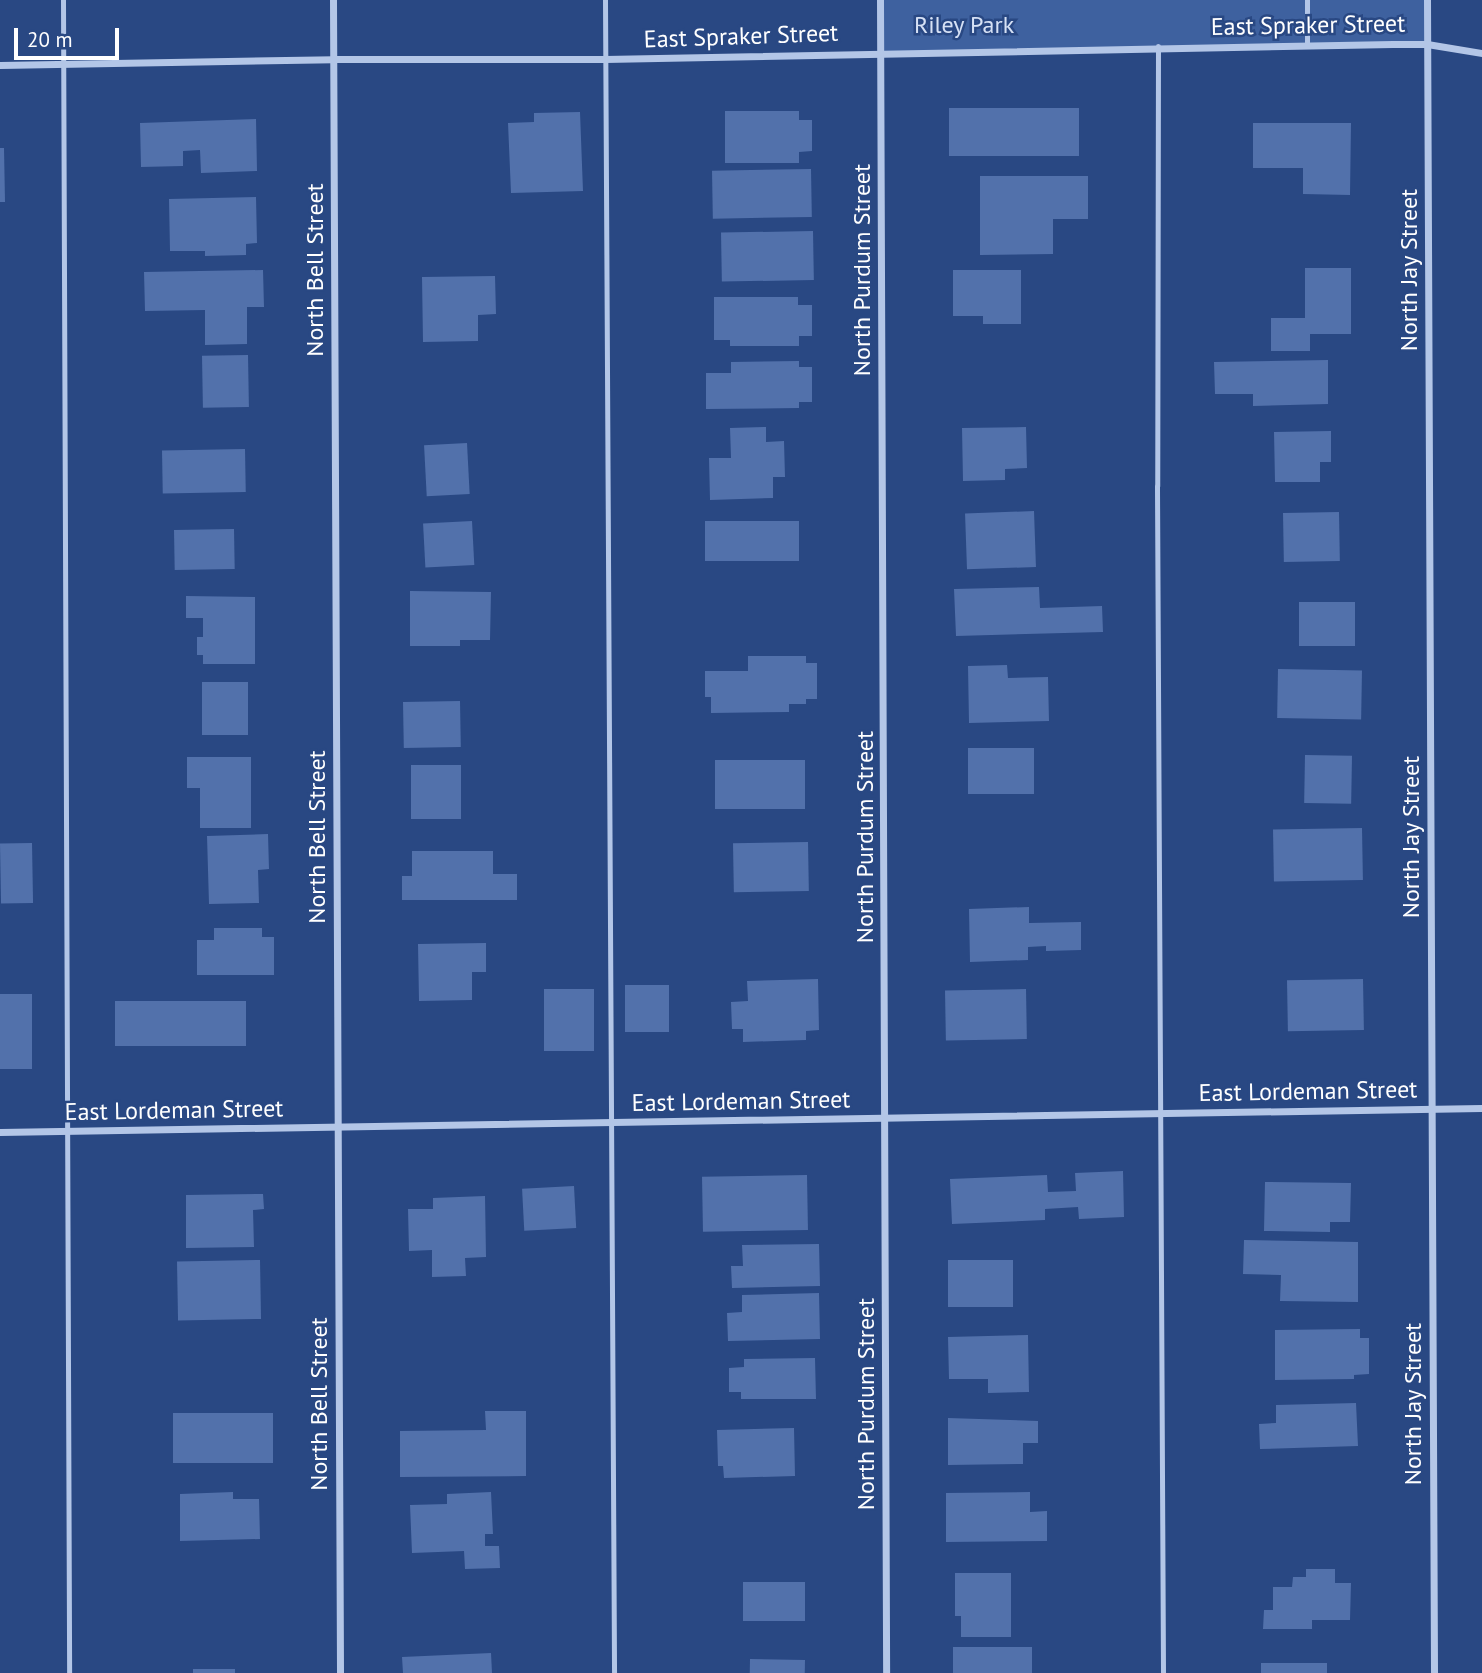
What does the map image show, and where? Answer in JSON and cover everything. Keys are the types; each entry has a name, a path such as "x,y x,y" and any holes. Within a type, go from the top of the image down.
{"street":[{"name":"North Bell Street","path":"333,0 340,1673"},
{"name":"North Purdum Street","path":"880,0 886,1673"},
{"name":"North Jay Street","path":"1427,0 1434,1673"},
{"name":"East Spraker Street","path":"0,65 334,59 605,59 1158,46 1427,44 1482,53"},
{"name":"East Lordeman Street","path":"0,1132 1482,1108"}],"lane":[{"path":"64,0 69,1673"},
{"path":"605,0 614,1673"},
{"path":"1307,0 1307,45"},
{"path":"1158,46 1157,500 1163,1673"}],"green space":[{"name":"Riley Park","path":"880,0 1427,0 1427,44 880,52"}],"building":[{"path":"949,108 1079,108 1079,156 949,156"},
{"path":"725,111 799,111 799,120 812,120 812,151 799,152 799,163 725,163"},
{"path":"580,112 583,191 511,193 508,123 534,122 534,113"},
{"path":"256,119 257,171 201,173 200,150 183,151 183,166 141,167 140,123"},
{"path":"1253,123 1351,123 1350,195 1303,194 1303,168 1253,168"},
{"path":"0,148 4,148 5,202 0,202"},
{"path":"811,169 812,217 713,219 712,171"},
{"path":"980,176 1088,176 1088,219 1053,219 1053,254 980,255"},
{"path":"256,197 257,243 246,244 246,255 205,256 205,251 170,251 169,199"},
{"path":"813,231 814,280 722,282 721,233"},
{"path":"1305,268 1351,268 1351,334 1310,334 1310,351 1271,351 1271,318 1305,318"},
{"path":"263,270 264,307 247,307 247,344 205,345 205,310 145,311 144,272"},
{"path":"953,270 1021,270 1021,324 983,324 983,316 953,316"},
{"path":"495,276 496,314 478,315 478,341 423,342 422,277"},
{"path":"714,297 798,297 798,305 812,305 812,336 799,336 799,346 730,346 730,340 714,340"},
{"path":"248,355 249,407 203,408 202,356"},
{"path":"1328,360 1328,404 1253,406 1253,394 1215,394 1214,362"},
{"path":"799,361 799,367 812,367 812,402 799,402 799,408 706,409 706,373 731,373 731,362"},
{"path":"766,427 766,442 784,441 785,477 773,477 773,498 710,500 709,458 731,458 730,428"},
{"path":"1026,427 1027,468 1005,469 1005,480 963,481 962,428"},
{"path":"1331,431 1331,462 1320,462 1320,482 1275,482 1274,432"},
{"path":"467,443 470,494 427,496 424,445"},
{"path":"245,449 246,492 163,493 162,450"},
{"path":"1034,511 1036,567 967,569 965,513"},
{"path":"1339,512 1340,561 1284,562 1283,513"},
{"path":"472,521 474,565 425,568 423,524"},
{"path":"705,521 799,521 799,561 705,561"},
{"path":"234,529 235,569 175,570 174,530"},
{"path":"1039,587 1040,608 1102,606 1103,632 956,636 954,589"},
{"path":"410,591 491,592 490,640 460,640 460,646 410,646"},
{"path":"186,596 255,597 255,664 203,664 203,655 197,655 197,637 203,637 203,618 186,618"},
{"path":"1299,602 1355,602 1355,646 1299,646"},
{"path":"748,656 806,656 806,663 817,663 817,699 806,699 806,704 789,704 789,712 711,713 711,697 705,697 705,671 748,671"},
{"path":"1007,665 1008,678 1048,677 1049,721 969,723 968,666"},
{"path":"1278,669 1362,670 1361,719 1277,718"},
{"path":"202,682 248,682 248,735 202,735"},
{"path":"460,701 461,747 404,748 403,702"},
{"path":"968,748 1034,748 1034,794 968,794"},
{"path":"1305,755 1352,756 1351,804 1304,803"},
{"path":"187,757 251,757 251,828 200,828 200,788 187,788"},
{"path":"715,760 805,760 805,809 715,809"},
{"path":"411,765 461,765 461,819 411,819"},
{"path":"1362,828 1363,880 1274,882 1273,830"},
{"path":"268,834 269,869 258,870 259,903 209,904 207,836"},
{"path":"808,842 809,891 734,892 733,843"},
{"path":"32,843 33,903 1,904 0,844"},
{"path":"412,851 493,851 493,874 517,874 517,900 402,900 402,876 412,876"},
{"path":"1029,907 1029,923 1081,922 1081,950 1046,951 1046,946 1028,947 1028,960 970,962 969,909"},
{"path":"214,928 262,928 262,937 274,937 274,975 197,975 197,940 214,940"},
{"path":"486,943 486,972 472,972 472,1000 419,1001 418,944"},
{"path":"818,979 819,1030 806,1031 806,1040 743,1042 743,1029 732,1029 731,1002 748,1001 747,981"},
{"path":"1363,979 1364,1030 1288,1031 1287,980"},
{"path":"625,985 669,985 669,1032 625,1032"},
{"path":"544,989 594,989 594,1051 544,1051"},
{"path":"1026,989 1027,1039 946,1040 945,990"},
{"path":"0,994 32,994 32,1069 0,1069"},
{"path":"115,1001 246,1001 246,1046 115,1046"},
{"path":"1123,1171 1124,1217 1079,1219 1078,1207 1045,1209 1045,1220 952,1224 950,1179 1047,1175 1048,1192 1076,1191 1075,1173"},
{"path":"807,1175 808,1230 703,1232 702,1177"},
{"path":"1265,1182 1351,1183 1350,1222 1330,1222 1330,1232 1264,1231"},
{"path":"574,1186 576,1228 524,1231 522,1189"},
{"path":"263,1194 264,1209 253,1210 254,1247 186,1248 186,1195"},
{"path":"485,1196 486,1257 465,1258 466,1276 432,1277 432,1250 409,1251 408,1209 433,1209 433,1198"},
{"path":"1244,1240 1358,1242 1358,1302 1280,1301 1281,1275 1243,1274"},
{"path":"819,1244 820,1286 732,1288 731,1266 743,1266 742,1245"},
{"path":"260,1260 261,1319 178,1320 177,1261"},
{"path":"948,1260 1013,1260 1013,1307 948,1307"},
{"path":"819,1293 820,1339 728,1341 727,1313 742,1312 742,1295"},
{"path":"1360,1329 1360,1338 1369,1338 1369,1374 1354,1375 1354,1379 1275,1380 1275,1330"},
{"path":"1028,1335 1029,1392 988,1393 988,1379 949,1379 948,1337"},
{"path":"815,1358 816,1399 741,1399 741,1392 729,1392 729,1368 744,1367 744,1359"},
{"path":"1356,1403 1358,1446 1260,1449 1259,1424 1276,1423 1276,1405"},
{"path":"485,1411 526,1411 526,1476 400,1477 400,1431 486,1430"},
{"path":"173,1413 273,1413 273,1463 173,1463"},
{"path":"948,1418 1038,1421 1038,1443 1023,1443 1023,1464 948,1465"},
{"path":"794,1428 795,1476 724,1478 723,1466 718,1466 717,1430"},
{"path":"233,1492 233,1499 259,1499 260,1539 180,1541 180,1494"},
{"path":"491,1492 493,1534 485,1534 485,1546 499,1546 500,1568 465,1569 464,1551 412,1553 410,1505 447,1504 447,1494"},
{"path":"1030,1492 1030,1512 1047,1511 1047,1541 946,1542 946,1493"},
{"path":"1306,1569 1335,1569 1335,1583 1351,1583 1350,1620 1312,1620 1312,1629 1263,1629 1264,1610 1273,1610 1273,1587 1292,1587 1293,1577 1306,1577"},
{"path":"955,1573 1011,1573 1011,1637 961,1637 961,1616 955,1616"},
{"path":"743,1582 805,1582 805,1621 743,1621"},
{"path":"953,1647 1032,1647 1032,1673 953,1673"},
{"path":"491,1653 492,1673 403,1673 402,1657"},
{"path":"750,1659 805,1660 805,1673 750,1673"},
{"path":"1261,1663 1327,1663 1327,1673 1261,1673"},
{"path":"193,1669 235,1669 235,1673 193,1673"}]}
